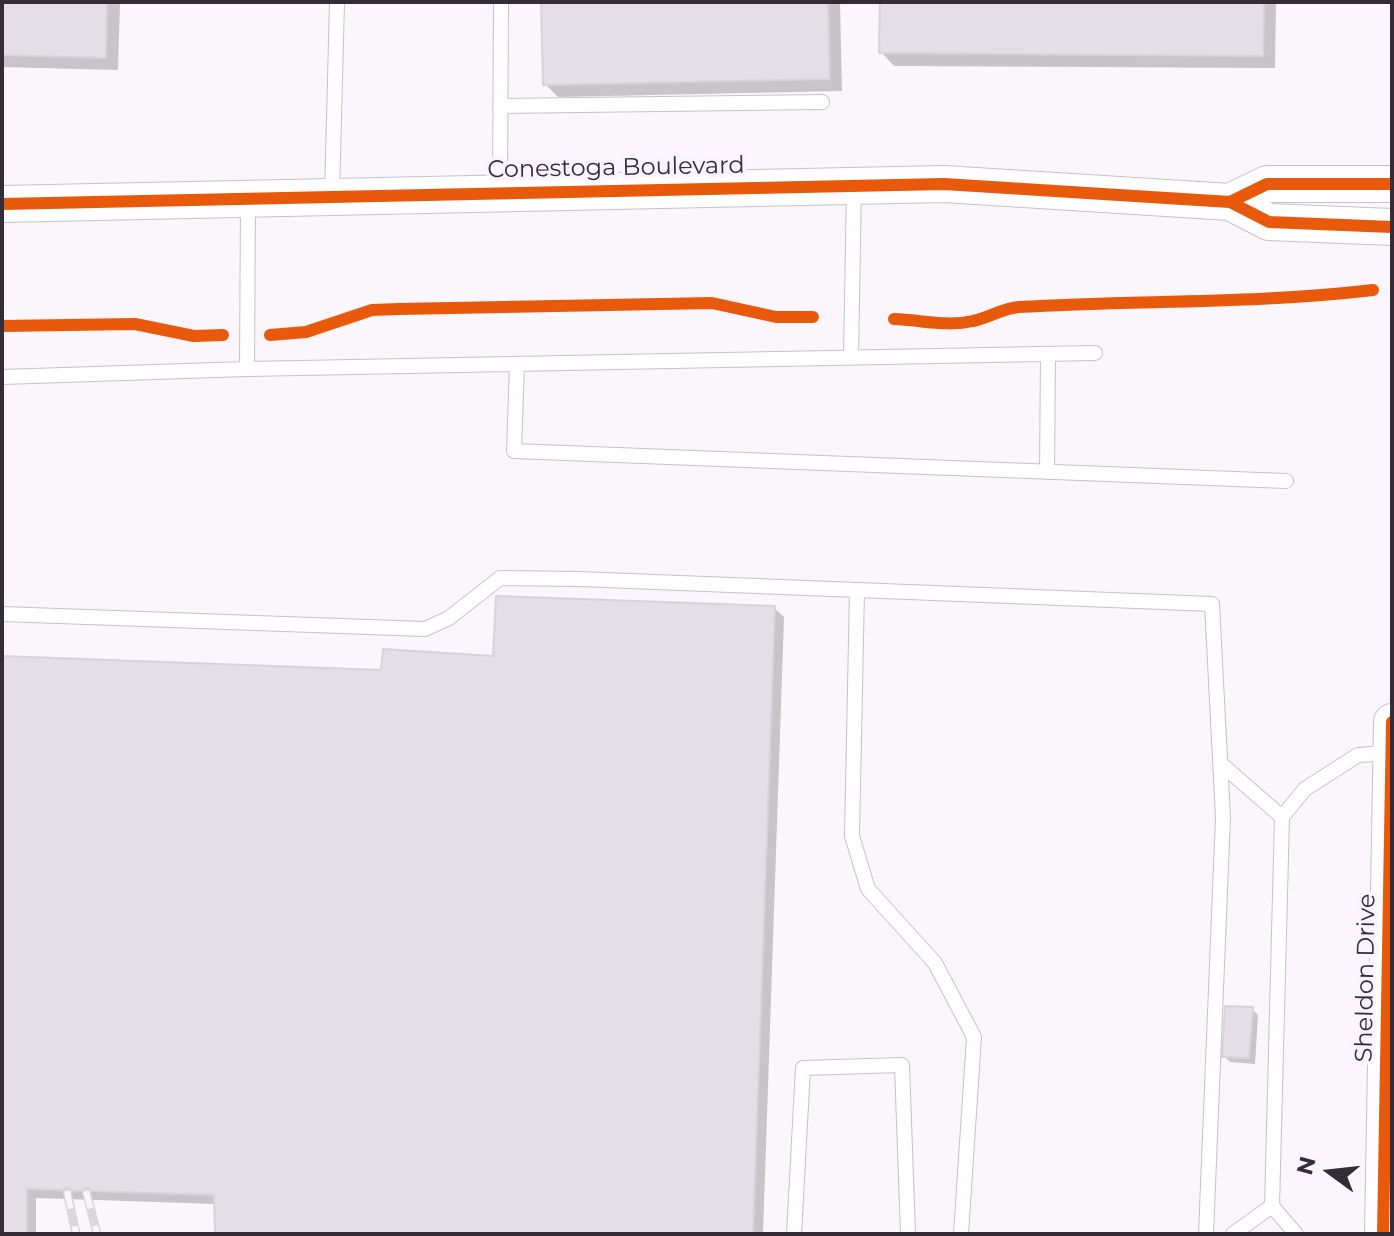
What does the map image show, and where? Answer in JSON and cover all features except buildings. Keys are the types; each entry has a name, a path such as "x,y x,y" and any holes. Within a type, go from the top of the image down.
{"street":[{"name":"Conestoga Boulevard","path":"2,204 944,184 1230,202 1269,222 1392,227"},
{"name":"Conestoga Boulevard","path":"1230,202 1267,184 1392,184"},
{"name":"Sheldon Drive","path":"1383,1234 1391,738"}],"lane":[{"path":"332,197 337,2"},
{"path":"500,193 501,2"},
{"path":"500,106 822,102"},
{"path":"851,358 854,185"},
{"path":"247,369 248,199"},
{"path":"2,377 247,369 1095,353"},
{"path":"1047,472 1048,354"},
{"path":"517,364 514,451 1286,481"},
{"path":"2,614 425,629 449,618 500,578 1212,604 1223,817 1206,1234"},
{"path":"857,590 852,836 868,889 935,963 974,1037 961,1234"},
{"path":"1296,1234 1272,1206 1282,817 1305,789 1391,738"},
{"path":"1220,763 1282,817"},
{"path":"794,1234 803,1068 902,1065 908,1234"},
{"path":"1233,1234 1272,1206"}],"railway":[{"path":"67,1191 76,1234"},
{"path":"86,1191 97,1234"}],"cycle path":[{"path":"2,204 944,184 1230,202 1269,222 1392,227"},
{"path":"1230,202 1267,184 1392,184"},
{"path":"894,319 953,323 973,321 1019,307 1284,298 1373,290"},
{"path":"270,335 306,332 372,310 399,309 712,303 776,317 813,317"},
{"path":"2,326 135,324 194,336 223,335"},
{"path":"1383,1234 1392,722"}]}
